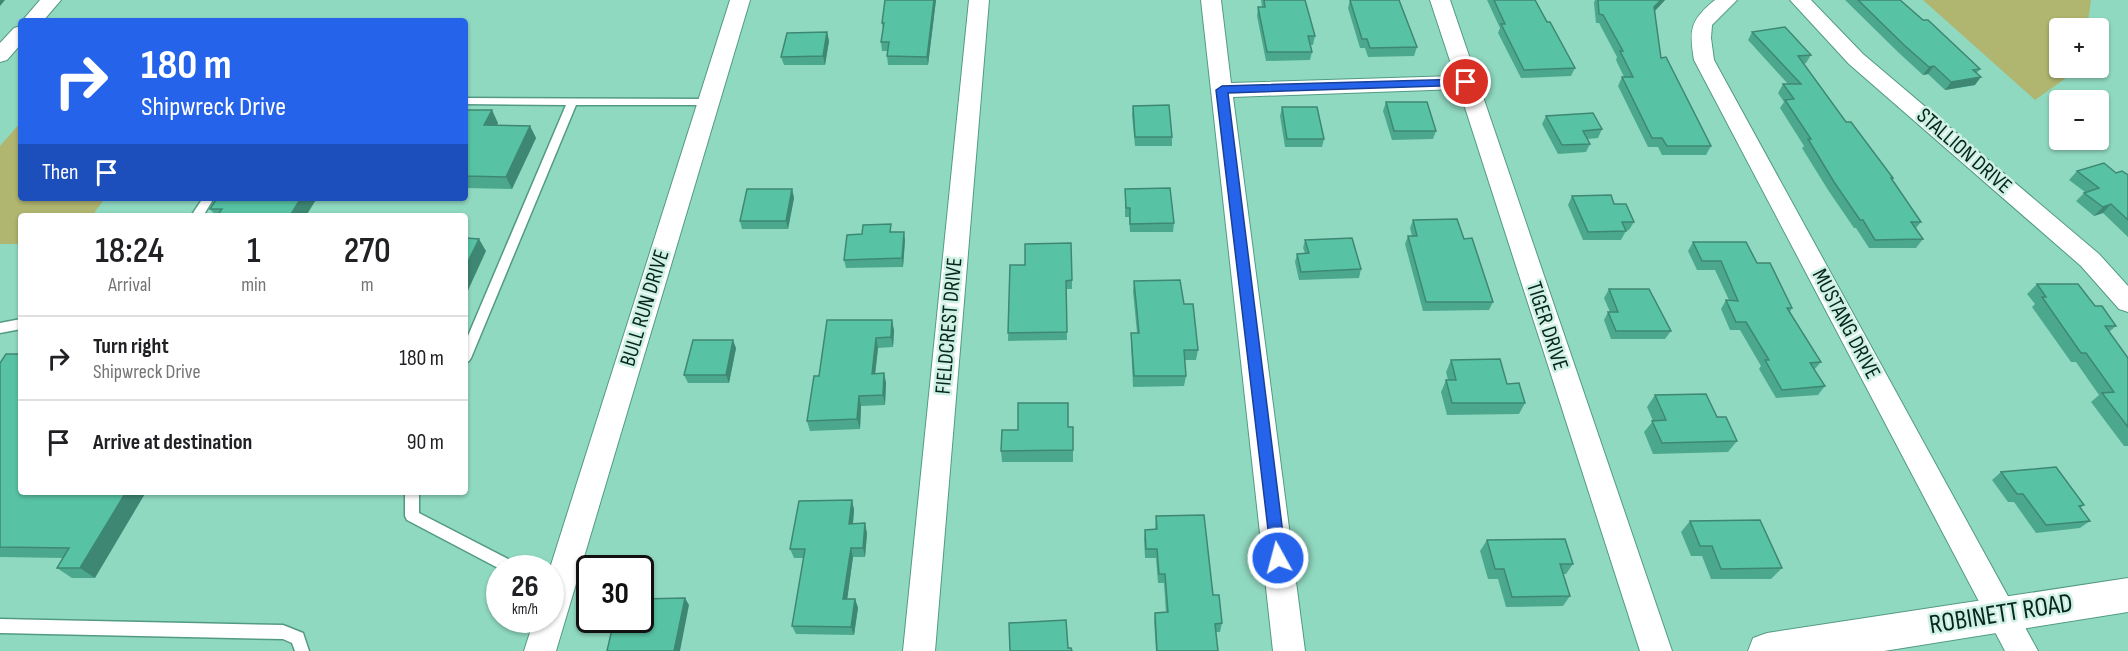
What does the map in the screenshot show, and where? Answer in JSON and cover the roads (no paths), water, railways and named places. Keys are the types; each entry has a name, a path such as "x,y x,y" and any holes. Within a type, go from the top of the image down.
{"street":[{"path":"35,18 51,0"},
{"name":"BULL RUN DRIVE","path":"564,565 740,0"},
{"name":"FIELDCREST DRIVE","path":"919,651 979,0"},
{"path":"1211,0 1289,651"},
{"name":"TIGER DRIVE","path":"1440,0 1656,651"},
{"name":"MUSTANG DRIVE","path":"1727,0 1703,20 1700,37 1704,60 2022,651"},
{"name":"STALLION DRIVE","path":"1800,0 1856,59 2090,260 2128,302"},
{"path":"0,55 18,35"},
{"path":"1222,90 1466,82"},
{"name":"ROBINETT ROAD","path":"1767,651 2128,595"},
{"name":"BULL RUN DRIVE","path":"540,651 545,633"}],"lane":[{"path":"468,101 708,102"},
{"path":"468,351 572,102"},
{"path":"0,328 18,325"},
{"path":"412,495 412,516 486,555"},
{"path":"0,626 283,632 298,638 302,651"}]}
